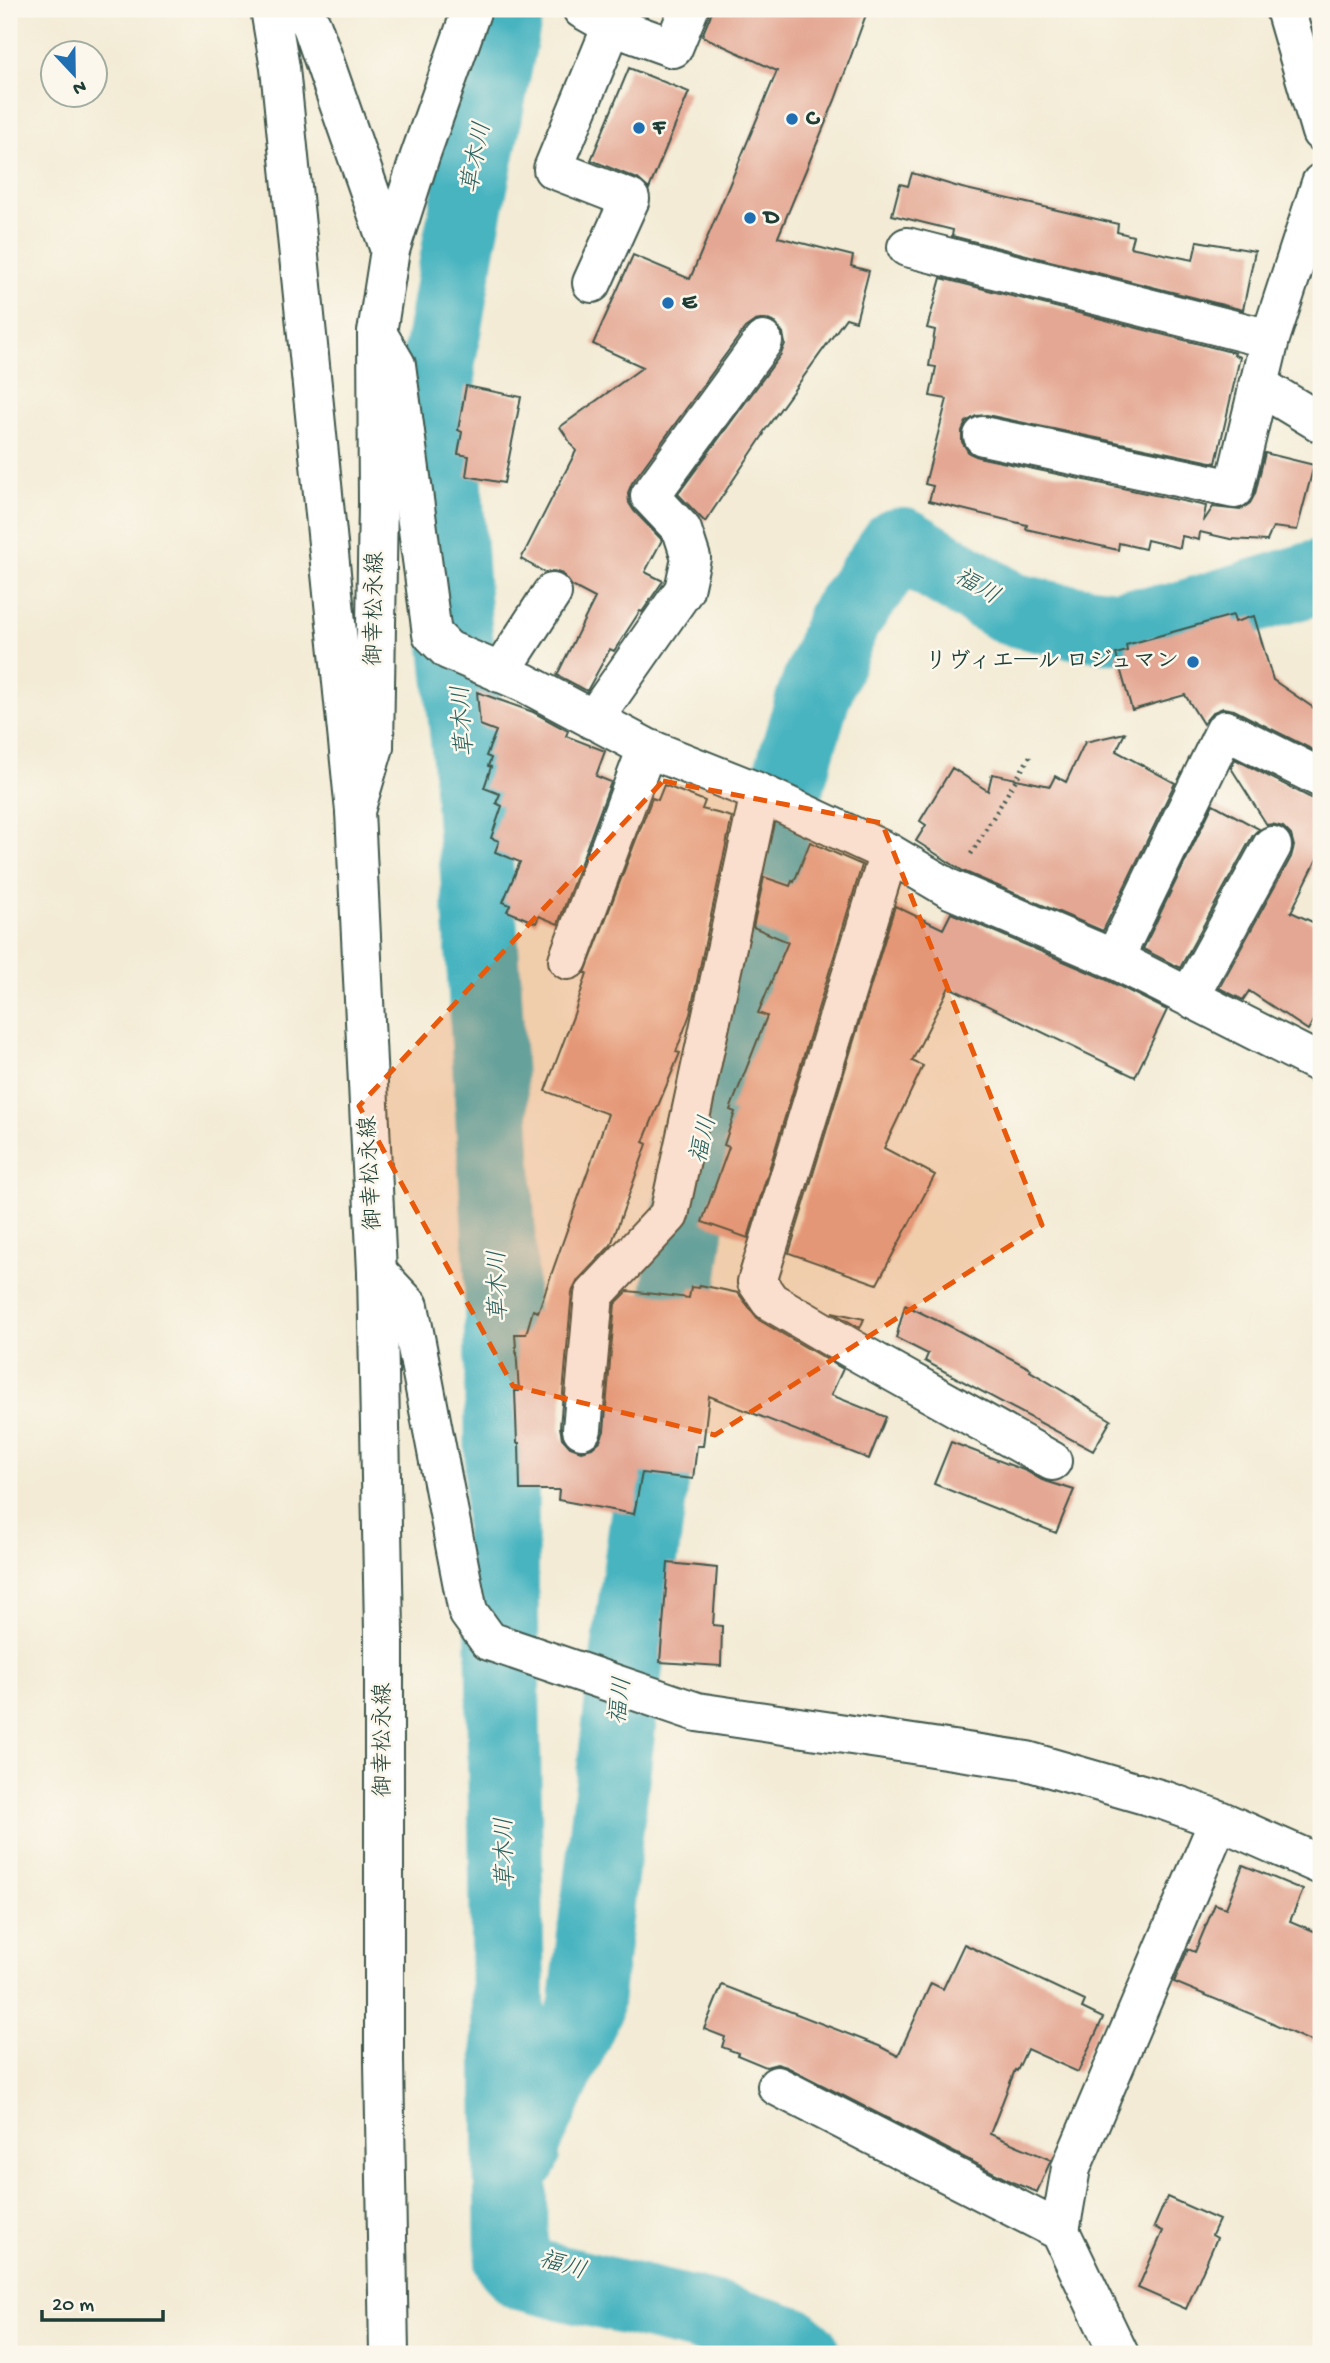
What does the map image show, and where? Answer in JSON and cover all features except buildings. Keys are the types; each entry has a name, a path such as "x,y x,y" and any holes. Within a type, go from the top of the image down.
{"street":[{"path":"270,9 280,68 355,810"},
{"name":"御幸松永線","path":"389,2354 384,2061 384,1631 377,1272 355,810 374,747 378,503 377,334 390,250 472,9"},
{"path":"592,283 630,200 553,170 597,18 673,48 689,9"},
{"path":"1285,9 1321,132"},
{"path":"310,14 390,250"},
{"path":"983,436 1234,489 1270,339 1321,183"},
{"path":"907,247 1270,339"},
{"path":"377,334 396,365 432,634 473,661 525,683 647,748 760,793 889,853 950,889 1114,959 1321,1064"},
{"path":"593,720 684,590 691,558 682,530 650,496 763,341"},
{"path":"1258,385 1321,423"},
{"path":"473,661 552,593"},
{"path":"1114,959 1224,730 1321,778"},
{"path":"568,960 647,748"},
{"path":"582,1429 594,1295 669,1215 760,793"},
{"path":"1189,997 1272,846"},
{"path":"889,853 757,1282 770,1301 1052,1461"},
{"path":"377,1272 410,1306 468,1612 501,1645 697,1712 1027,1761 1166,1801 1219,1820 1321,1865"},
{"path":"1119,2354 1060,2231 1071,2168 1219,1820"},
{"path":"777,2086 1060,2231"}],"path":[{"path":"950,889 1032,753"}],"highlighted area":[{"path":"663,781 882,823 1042,1225 715,1435 513,1386 359,1106"}],"waterway":[{"name":"草木川","path":"507,9 460,240 438,366 455,626 469,758 501,1271 502,1618 512,2262 524,2274 719,2320 792,2343 804,2354"},
{"name":"福川","path":"787,786 813,698 844,619 897,545 903,544 1011,609 1060,620 1114,627 1175,620 1321,576"},
{"name":"福川","path":"523,2156 523,2145 585,2010 626,1667 691,1202 775,825"}],"place":[{"name":"C","path":"792,119"},
{"name":"F","path":"639,128"},
{"name":"D","path":"750,218"},
{"name":"E","path":"668,303"},
{"name":"リヴィエ―ル ロジュマン","path":"1193,662"}]}
